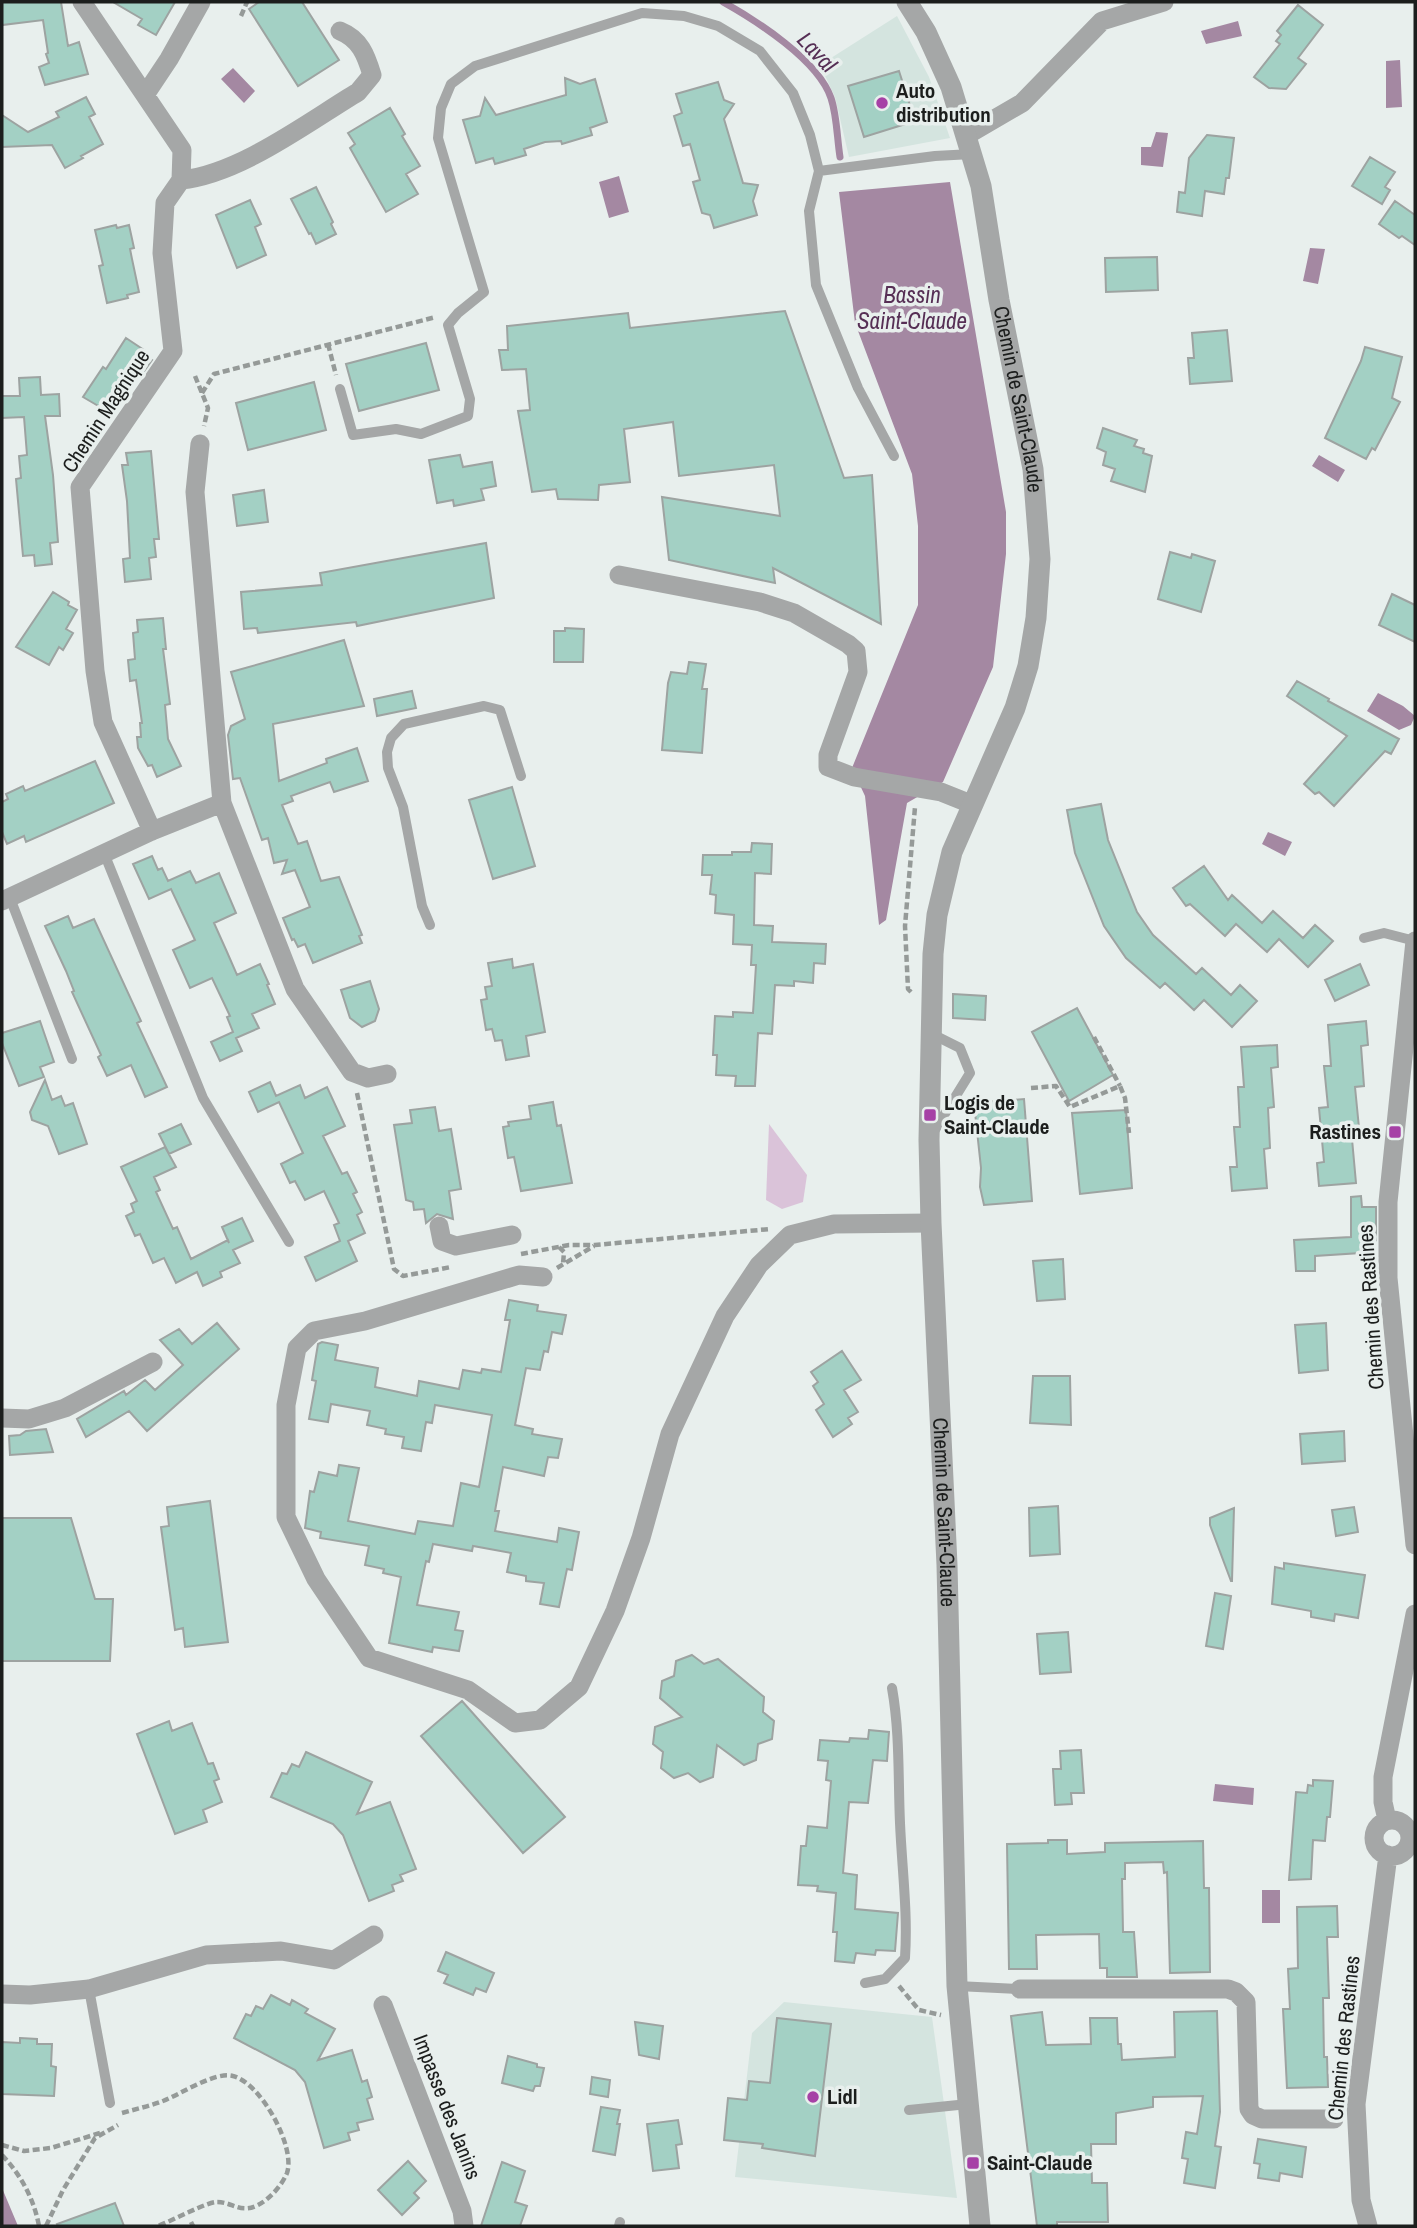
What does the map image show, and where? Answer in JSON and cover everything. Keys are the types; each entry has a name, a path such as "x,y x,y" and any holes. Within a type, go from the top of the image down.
{"street":[{"path":"82,2 182,150 181,180 198,178 237,164 358,92 372,75 365,53 350,35 340,31"},
{"path":"145,94 169,59 201,2"},
{"name":"Chemin de Saint-Claude","path":"907,2 926,32 951,87 981,186 999,300 1033,469 1040,559 1036,618 1028,666 1015,708 952,852 937,915 933,954 929,1140 947,1565 957,1986 980,2226"},
{"path":"1102,21 1107,2"},
{"path":"970,145 1022,103 1102,21 1164,2"},
{"name":"Chemin Magnique","path":"152,831 103,722 95,671 80,486 173,351 162,253 165,203 181,180"},
{"path":"200,444 195,492 222,803 295,989 352,1072 368,1078 387,1074"},
{"path":"619,575 760,602 794,613 848,644 856,651 858,672 828,755 828,767 854,777 941,792 971,804"},
{"path":"6,899 152,831 222,803"},
{"name":"Chemin des Rastines","path":"1415,941 1388,1202 1388,1278 1415,1545"},
{"path":"543,1277 519,1275 365,1321 314,1331 297,1348 286,1405 286,1517 316,1579 369,1658 468,1690 515,1723 540,1720 579,1687 624,1586 641,1538 670,1434 726,1316 759,1265 790,1235 834,1224 931,1223"},
{"path":"439,1226 442,1241 456,1246 512,1235"},
{"path":"2,1418 30,1419 65,1408 153,1362"},
{"path":"1387,1820 1383,1802 1384,1777 1415,1615"},
{"path":"1387,1820 1402,1822 1413,1837 1404,1852 1388,1855 1378,1849 1374,1838 1377,1827 1387,1820"},
{"name":"Chemin des Rastines","path":"1368,2226 1361,2200 1356,2104 1388,1855"},
{"path":"2,1994 30,1995 89,1989 206,1955 281,1951 334,1960 374,1935"},
{"path":"1020,1989 1228,1989 1236,1992 1246,2002 1249,2109 1253,2115 1262,2119 1334,2119"},
{"name":"Impasse des Janins","path":"383,2005 462,2211 464,2226"}],"lane":[{"path":"340,389 354,435 396,429 421,434 468,416 470,399 448,325 484,292 438,138 440,107 451,84 475,66 642,13 684,16 718,26 760,51 793,93 810,135 819,171 809,211 816,285 858,388 894,456"},
{"path":"819,171 935,156 970,145"},
{"path":"430,925 422,906 403,807 388,768 387,752 391,738 404,724 484,706 500,710 521,776"},
{"path":"104,853 203,1098 289,1242"},
{"path":"6,899 72,1059"},
{"path":"1364,938 1384,933 1415,941"},
{"path":"929,1140 975,1073 960,1048 932,1027"},
{"path":"865,1983 885,1979 905,1958 907,1908 900,1822 898,1719 892,1688"},
{"path":"957,1986 1020,1989"},
{"path":"89,1989 110,2102"},
{"path":"909,2110 968,2104"},
{"path":"1334,2119 1356,2120"}],"path":[{"path":"241,16 247,2"},
{"path":"202,393 215,374 458,313"},
{"path":"328,344 340,389"},
{"path":"195,376 208,408 200,444"},
{"path":"916,797 905,926 908,989 932,1027"},
{"path":"1094,1037 1125,1098 1129,1133"},
{"path":"1031,1088 1056,1086 1070,1107 1120,1086"},
{"path":"543,1277 595,1245 766,1228 790,1235"},
{"path":"558,1247 564,1252 563,1265"},
{"path":"891,1973 919,2010 936,2015 960,2015"},
{"path":"114,2114 146,2107 220,2076 233,2076 245,2081 266,2103 285,2143 289,2159 287,2172 271,2196 259,2204 238,2209 214,2202 158,2226"},
{"path":"46,2226 63,2190 95,2138 118,2125"},
{"path":"2,2145 24,2151 51,2148 104,2132"},
{"path":"2,2155 23,2184 33,2204 39,2226"}],"shaded area":[{"path":"897,16 929,77 950,138 849,157 835,97 820,65"},
{"path":"769,1124 807,1175 803,1202 782,1209 766,1200"},
{"path":"784,2002 932,2017 957,2198 735,2177 752,2033"}],"water":[{"path":"1238,21 1242,36 1206,44 1201,31"},
{"path":"1400,60 1402,107 1386,108 1386,61"},
{"path":"233,68 255,91 244,103 221,79"},
{"path":"1156,132 1168,133 1163,167 1141,165 1141,147 1151,147"},
{"path":"619,176 629,212 609,218 599,182"},
{"name":"Bassin Saint-Claude","path":"950,182 1006,512 1006,554 993,667 943,782 907,803 886,920 879,925 865,796 852,768 918,605 918,526 912,474 855,323 839,192"},
{"path":"1310,248 1325,249 1318,284 1303,281"},
{"path":"1319,455 1345,470 1338,482 1312,466"},
{"path":"1378,693 1403,706 1415,716 1411,725 1399,730 1367,711"},
{"path":"1268,832 1292,842 1285,856 1262,844"},
{"path":"1215,1784 1254,1788 1253,1805 1213,1801"},
{"path":"1262,1890 1280,1890 1280,1923 1262,1923"},
{"path":"2,2188 18,2226 2,2226"}],"building":[{"path":"2,2 61,2 68,46 79,42 88,74 45,85 39,67 49,63 43,20 2,25"},
{"path":"113,2 175,2 156,35 138,25 142,19"},
{"path":"259,2 302,2 339,60 298,86 249,9"},
{"path":"1298,5 1323,25 1298,58 1306,64 1286,89 1269,88 1254,77 1280,44 1276,41 1281,35 1277,31"},
{"name":"Auto distribution","path":"899,71 915,121 864,137 848,86"},
{"path":"565,78 580,84 595,79 607,122 590,128 592,135 562,144 561,141 545,142 524,149 526,155 495,164 493,158 476,163 463,120 480,116 485,98 496,115 566,95"},
{"path":"718,82 724,100 734,104 724,119 743,183 758,185 753,201 757,215 714,228 710,215 702,213 693,182 700,180 690,144 683,146 674,116 682,113 676,94"},
{"path":"86,97 95,114 89,117 103,144 81,156 83,158 65,168 52,145 2,147 2,115 28,132 59,117 56,112"},
{"path":"390,108 405,134 402,136 420,166 406,174 418,194 386,212 350,148 355,144 348,133"},
{"path":"1207,135 1234,138 1229,178 1226,178 1224,194 1205,191 1202,216 1177,212 1179,192 1185,193 1189,158"},
{"path":"1370,157 1395,172 1385,187 1390,190 1382,204 1352,186"},
{"path":"316,187 336,234 316,244 291,199"},
{"path":"250,200 261,224 255,227 266,255 237,268 216,215"},
{"path":"1395,201 1415,215 1415,245 1379,224"},
{"path":"116,225 117,228 129,225 134,248 130,249 139,292 107,303 99,266 103,265 95,230"},
{"path":"1157,257 1158,290 1106,292 1105,258"},
{"path":"785,311 844,478 872,475 881,624 773,568 775,583 669,560 662,497 780,516 774,465 679,476 673,422 624,429 630,482 599,485 598,500 558,499 556,489 532,492 518,411 530,410 526,369 502,370 499,350 508,350 507,326 628,313 630,328"},
{"path":"1227,330 1232,381 1190,384 1188,358 1194,358 1192,333"},
{"path":"126,338 144,350 142,353 152,360 112,414 83,397"},
{"path":"426,343 439,390 359,411 346,364"},
{"path":"1365,347 1402,357 1392,398 1400,402 1375,450 1372,448 1366,459 1325,438"},
{"path":"40,377 41,395 59,394 60,416 45,416 58,542 50,543 52,564 35,566 34,555 23,556 16,479 21,478 19,456 27,455 24,417 2,418 2,396 20,396 19,378"},
{"path":"314,382 326,430 248,450 236,403"},
{"path":"1103,428 1137,440 1134,446 1144,449 1143,453 1152,456 1145,492 1111,481 1115,469 1103,465 1106,452 1097,448"},
{"path":"151,451 159,539 154,539 156,557 149,558 151,579 125,582 123,559 130,558 122,465 128,465 126,453"},
{"path":"460,455 463,467 492,462 496,486 481,489 484,500 454,506 453,500 437,503 429,460"},
{"path":"264,490 268,522 237,526 233,495"},
{"path":"486,543 494,598 357,626 356,622 258,633 257,628 244,629 241,592 322,585 320,573"},
{"path":"1170,552 1191,558 1192,554 1215,561 1201,612 1158,599"},
{"path":"53,592 77,610 66,629 73,633 63,650 59,647 49,665 16,647"},
{"path":"1392,594 1415,605 1415,642 1379,625"},
{"path":"163,618 166,649 163,649 170,704 165,705 168,739 181,766 157,777 152,765 148,766 138,748 137,737 141,737 142,723 136,680 130,681 128,660 135,659 133,633 138,632 137,620"},
{"path":"565,628 584,629 583,662 554,662 554,631 565,631"},
{"path":"344,640 364,706 273,724 279,781 327,763 326,759 357,748 368,781 334,792 330,782 291,796 293,801 282,805 298,844 307,841 321,881 339,877 362,935 359,936 362,943 313,963 305,944 298,947 294,939 292,940 283,918 310,907 295,870 282,874 287,860 274,863 268,838 262,840 240,778 233,779 228,735 231,726 245,719 231,672"},
{"path":"689,662 706,664 702,689 707,689 702,753 662,750 671,672 687,674"},
{"path":"1297,681 1399,739 1391,754 1385,751 1334,806 1319,792 1315,794 1304,784 1347,736 1287,696"},
{"path":"412,691 416,708 377,716 374,699"},
{"path":"95,761 114,803 26,842 24,836 7,844 2,832 2,802 8,799 6,794 23,786 25,791"},
{"path":"512,787 535,866 493,879 469,800"},
{"path":"1101,804 1108,840 1137,912 1153,935 1196,974 1202,968 1231,995 1240,985 1257,1001 1232,1027 1204,1000 1194,1010 1165,983 1160,988 1126,958 1104,926 1075,853 1067,810"},
{"path":"752,843 772,844 771,874 755,873 754,925 773,926 772,942 826,944 825,964 814,963 813,983 794,981 794,986 775,985 772,1034 758,1033 755,1086 735,1086 736,1076 716,1075 717,1055 713,1055 715,1016 733,1017 733,1012 753,1013 756,965 751,965 752,945 733,944 734,915 715,913 716,895 710,894 712,875 702,875 703,855 751,852"},
{"path":"152,856 158,870 162,868 168,881 190,871 196,883 219,873 236,913 214,923 237,975 260,964 269,984 267,985 275,1004 252,1014 259,1028 236,1038 242,1051 220,1061 211,1042 233,1032 227,1017 230,1016 212,978 190,988 173,950 195,940 171,889 149,899 133,864"},
{"path":"1204,866 1228,900 1232,895 1262,923 1273,911 1303,938 1315,925 1333,941 1308,967 1279,939 1267,952 1236,924 1225,936 1190,904 1186,906 1173,888"},
{"path":"68,916 73,928 94,919 141,1021 137,1023 167,1087 145,1097 131,1065 107,1076 98,1057 101,1055 45,926"},
{"path":"512,959 513,968 533,964 545,1032 526,1036 529,1056 506,1060 502,1040 495,1041 492,1029 486,1030 481,1000 487,999 485,987 492,986 488,963"},
{"path":"1360,964 1369,985 1335,1001 1325,980"},
{"path":"370,981 379,1009 375,1021 362,1027 350,1018 341,990"},
{"path":"953,994 986,996 985,1020 953,1018"},
{"path":"1077,1008 1113,1075 1069,1101 1032,1032"},
{"path":"40,1021 54,1062 40,1067 44,1077 19,1086 2,1043 2,1033"},
{"path":"1366,1021 1368,1045 1361,1046 1364,1086 1355,1087 1359,1128 1351,1128 1356,1183 1319,1186 1317,1163 1324,1162 1319,1108 1328,1107 1324,1066 1331,1066 1328,1025"},
{"path":"1277,1045 1278,1067 1271,1068 1274,1107 1268,1108 1270,1148 1264,1149 1267,1188 1232,1191 1230,1167 1237,1167 1234,1127 1240,1127 1238,1087 1244,1087 1241,1047"},
{"path":"45,1080 52,1100 61,1096 65,1106 73,1103 87,1144 59,1154 48,1126 32,1120 30,1112"},
{"path":"270,1082 276,1096 300,1085 305,1098 327,1087 345,1126 323,1136 342,1174 347,1172 357,1192 353,1194 362,1212 357,1215 365,1233 348,1241 357,1261 316,1281 305,1257 340,1241 334,1225 339,1223 324,1191 305,1200 295,1181 290,1183 281,1164 303,1153 279,1102 258,1112 249,1092"},
{"path":"1024,1099 1032,1201 984,1205 980,1187 981,1168 974,1103"},
{"path":"553,1102 557,1126 561,1125 572,1183 521,1191 514,1157 508,1158 503,1127 509,1126 508,1122 531,1119 529,1106"},
{"path":"435,1107 439,1131 451,1129 461,1189 449,1191 453,1219 437,1214 426,1223 424,1209 414,1210 413,1202 406,1200 394,1125 412,1123 410,1110"},
{"path":"1126,1110 1132,1188 1080,1194 1072,1113"},
{"path":"181,1124 191,1144 169,1154 159,1134"},
{"path":"165,1147 176,1167 154,1177 160,1190 156,1192 173,1229 177,1227 191,1259 228,1240 222,1227 242,1218 253,1241 233,1250 240,1263 220,1272 222,1277 203,1286 197,1272 176,1283 164,1258 153,1263 140,1234 135,1236 126,1216 134,1212 131,1204 137,1201 121,1167"},
{"path":"1361,1196 1362,1207 1376,1207 1376,1252 1315,1256 1315,1271 1296,1271 1294,1240 1351,1237 1351,1197"},
{"path":"1063,1259 1065,1299 1037,1301 1033,1261"},
{"path":"509,1300 538,1305 537,1311 566,1315 562,1334 552,1332 548,1352 544,1351 540,1370 526,1368 515,1425 533,1429 532,1434 562,1439 558,1458 548,1457 544,1476 503,1467 495,1511 499,1511 495,1531 557,1542 559,1528 579,1532 572,1570 567,1569 559,1607 540,1604 544,1583 526,1581 526,1576 507,1572 511,1553 473,1546 472,1551 433,1544 429,1562 426,1561 417,1605 459,1612 455,1630 463,1631 459,1651 433,1647 432,1652 389,1643 401,1577 383,1573 384,1569 365,1565 369,1546 320,1538 321,1532 305,1528 310,1491 314,1492 319,1472 337,1476 339,1465 359,1468 348,1521 415,1534 418,1521 453,1526 461,1483 479,1487 492,1415 435,1405 432,1423 426,1422 421,1451 402,1448 404,1437 385,1434 386,1429 367,1425 370,1411 331,1404 328,1422 309,1419 316,1381 312,1380 318,1344 322,1342 338,1345 335,1360 378,1368 375,1387 417,1396 419,1381 459,1389 463,1370 501,1372 510,1320 505,1320"},
{"path":"217,1323 239,1349 147,1431 129,1411 86,1437 77,1419 124,1391 126,1395 145,1380 155,1390 183,1365 160,1340 179,1329 192,1344"},
{"path":"1326,1323 1328,1370 1299,1373 1295,1325"},
{"path":"842,1351 861,1380 844,1390 858,1412 848,1418 852,1424 833,1437 816,1410 824,1404 813,1386 818,1382 811,1372"},
{"path":"1033,1376 1070,1376 1071,1425 1030,1423"},
{"path":"46,1429 53,1452 10,1455 9,1436"},
{"path":"1344,1431 1345,1461 1302,1464 1300,1434"},
{"path":"210,1501 228,1642 185,1647 183,1628 175,1630 161,1527 169,1526 167,1507"},
{"path":"1058,1506 1060,1554 1030,1556 1029,1508"},
{"path":"1354,1507 1358,1532 1336,1536 1332,1510"},
{"path":"1234,1508 1231,1581 1210,1525 1210,1518"},
{"path":"2,1518 71,1518 95,1599 113,1599 110,1661 2,1661"},
{"path":"1284,1563 1365,1575 1358,1618 1335,1614 1334,1621 1311,1617 1311,1611 1272,1604 1275,1567 1284,1569"},
{"path":"1215,1593 1231,1596 1223,1649 1206,1646"},
{"path":"1068,1632 1071,1672 1040,1674 1037,1634"},
{"path":"692,1655 704,1664 718,1659 764,1697 763,1712 774,1721 772,1739 758,1744 756,1760 744,1765 717,1745 713,1777 700,1782 688,1773 674,1778 661,1768 663,1752 653,1744 655,1727 682,1717 660,1698 662,1681 674,1676 676,1661"},
{"path":"462,1701 565,1817 523,1853 421,1736"},
{"path":"169,1721 172,1731 192,1723 208,1764 213,1763 219,1779 214,1781 222,1802 203,1810 207,1822 175,1834 137,1734"},
{"path":"869,1730 889,1732 887,1761 873,1760 868,1803 849,1802 843,1873 857,1875 855,1909 898,1913 895,1951 876,1950 875,1955 856,1953 854,1963 835,1961 837,1932 833,1932 836,1893 817,1891 818,1886 798,1885 801,1846 806,1846 808,1826 827,1828 831,1781 826,1780 828,1761 818,1760 820,1740 849,1742 850,1738 868,1739"},
{"path":"1081,1750 1084,1793 1071,1793 1072,1804 1055,1805 1053,1769 1061,1769 1060,1751"},
{"path":"306,1752 372,1782 357,1814 390,1802 416,1869 400,1875 403,1881 392,1885 394,1891 369,1901 343,1835 333,1824 271,1797 282,1773 287,1774 292,1764 299,1767"},
{"path":"1313,1780 1333,1781 1325,1841 1313,1840 1311,1879 1289,1880 1296,1792 1307,1793 1308,1785 1313,1786"},
{"path":"1048,1840 1067,1840 1067,1854 1105,1852 1105,1843 1203,1841 1204,1888 1209,1888 1210,1972 1170,1973 1167,1872 1164,1873 1163,1862 1125,1863 1125,1879 1122,1879 1123,1932 1134,1932 1137,1977 1107,1977 1107,1968 1100,1968 1099,1934 1036,1935 1037,1969 1009,1969 1007,1844 1048,1843"},
{"path":"1337,1906 1338,1937 1327,1937 1329,1998 1323,1998 1324,2057 1327,2057 1328,2087 1287,2088 1283,2009 1290,2009 1288,1969 1298,1968 1297,1907"},
{"path":"446,1952 494,1973 486,1992 476,1988 473,1995 444,1983 448,1975 438,1971"},
{"path":"271,1995 290,2005 292,2000 308,2009 305,2013 335,2029 318,2060 352,2050 362,2082 367,2080 372,2097 367,2099 373,2119 357,2123 359,2130 348,2133 350,2140 324,2148 305,2082 295,2070 234,2038 246,2014 251,2016 256,2006 263,2009"},
{"path":"1217,2011 1220,2112 1215,2146 1221,2147 1215,2188 1184,2183 1188,2159 1182,2158 1186,2132 1197,2134 1203,2096 1153,2097 1153,2107 1116,2113 1116,2144 1091,2144 1092,2183 1107,2183 1108,2222 1057,2222 1057,2226 1037,2226 1011,2016 1042,2012 1046,2045 1091,2044 1090,2018 1117,2018 1122,2060 1175,2057 1174,2012"},
{"path":"777,2018 831,2024 815,2156 762,2148 763,2144 724,2140 728,2098 747,2100 749,2081 770,2083"},
{"path":"635,2022 663,2026 659,2059 639,2055"},
{"path":"20,2038 37,2039 37,2044 52,2044 51,2066 56,2067 54,2096 2,2094 2,2042 20,2043"},
{"path":"508,2056 544,2068 540,2086 535,2086 533,2091 502,2083"},
{"path":"592,2077 610,2080 608,2097 590,2094"},
{"path":"601,2107 620,2110 615,2155 593,2151"},
{"path":"678,2120 682,2144 676,2145 679,2168 653,2171 647,2124"},
{"path":"1258,2139 1306,2147 1302,2177 1280,2173 1279,2181 1258,2178 1260,2164 1254,2163"},
{"path":"408,2161 426,2181 414,2193 419,2198 402,2215 378,2190"},
{"path":"502,2162 525,2171 515,2202 527,2206 520,2226 481,2226"},
{"path":"115,2203 124,2226 57,2224"}],"waterway":[{"name":"Laval","path":"723,2 785,43 824,84 831,98 836,120 840,157"}],"place":[{"name":"Auto distribution","path":"882,103"},
{"name":"Logis de Saint-Claude","path":"930,1115"},
{"name":"Rastines","path":"1395,1132"},
{"name":"Lidl","path":"813,2097"},
{"name":"Saint-Claude","path":"973,2163"}]}
